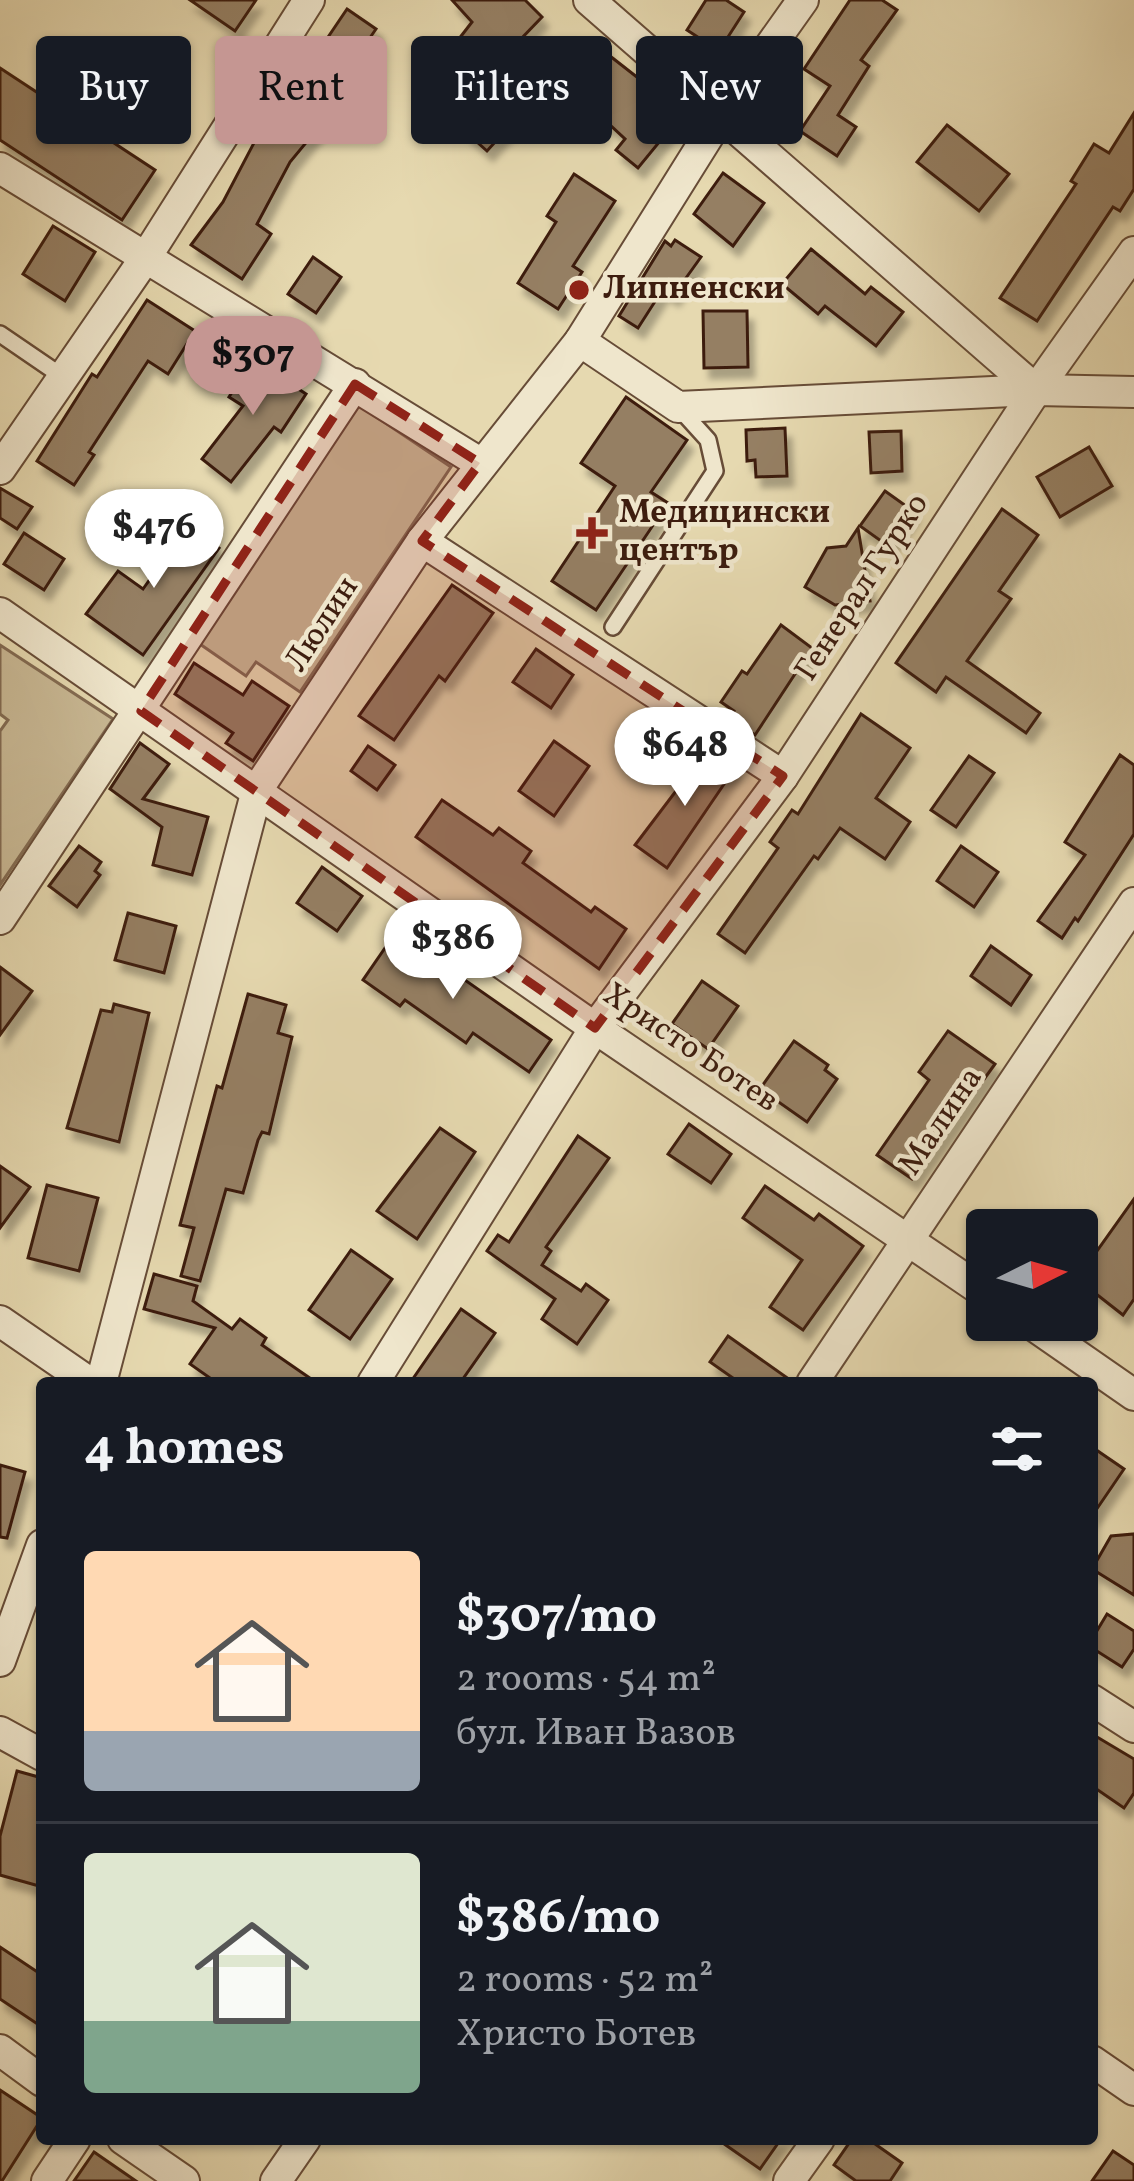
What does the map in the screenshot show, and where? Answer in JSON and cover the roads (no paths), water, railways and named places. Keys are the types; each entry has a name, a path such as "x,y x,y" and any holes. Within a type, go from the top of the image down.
{"street":[{"path":"0,469 146,257 309,0"},
{"path":"589,0 636,42"},
{"name":"Люлин","path":"777,36 803,0"},
{"name":"Люлин","path":"103,1377 257,790 422,541 580,340 703,144"},
{"path":"751,144 1036,389"},
{"path":"0,168 480,463"},
{"name":"Генерал Гурко","path":"377,1377 595,1028 783,776 1036,389 1134,252"},
{"path":"580,340 678,407 1036,389 1134,392"},
{"path":"0,919 355,384"},
{"path":"422,541 783,776"},
{"name":"Христо Ботев","path":"0,613 595,1028 966,1280"},
{"name":"Малина","path":"816,1377 1134,903"},
{"path":"0,1321 81,1377"},
{"path":"1057,1341 1134,1395"},
{"path":"0,1660 36,1562"},
{"path":"1098,1704 1134,1727"},
{"path":"0,1732 36,1752"},
{"path":"0,2050 36,2077"},
{"path":"1098,2065 1134,2090"},
{"path":"47,2181 71,2145"},
{"path":"132,2145 184,2181"},
{"path":"276,2181 301,2145"},
{"path":"789,2181 815,2145"}],"lane":[{"path":"0,334 63,377"},
{"path":"613,627 715,471 708,440 678,407"}],"place":[{"name":"Липненски","path":"579,290"},
{"name":"Медицински център","path":"592,533"}]}
